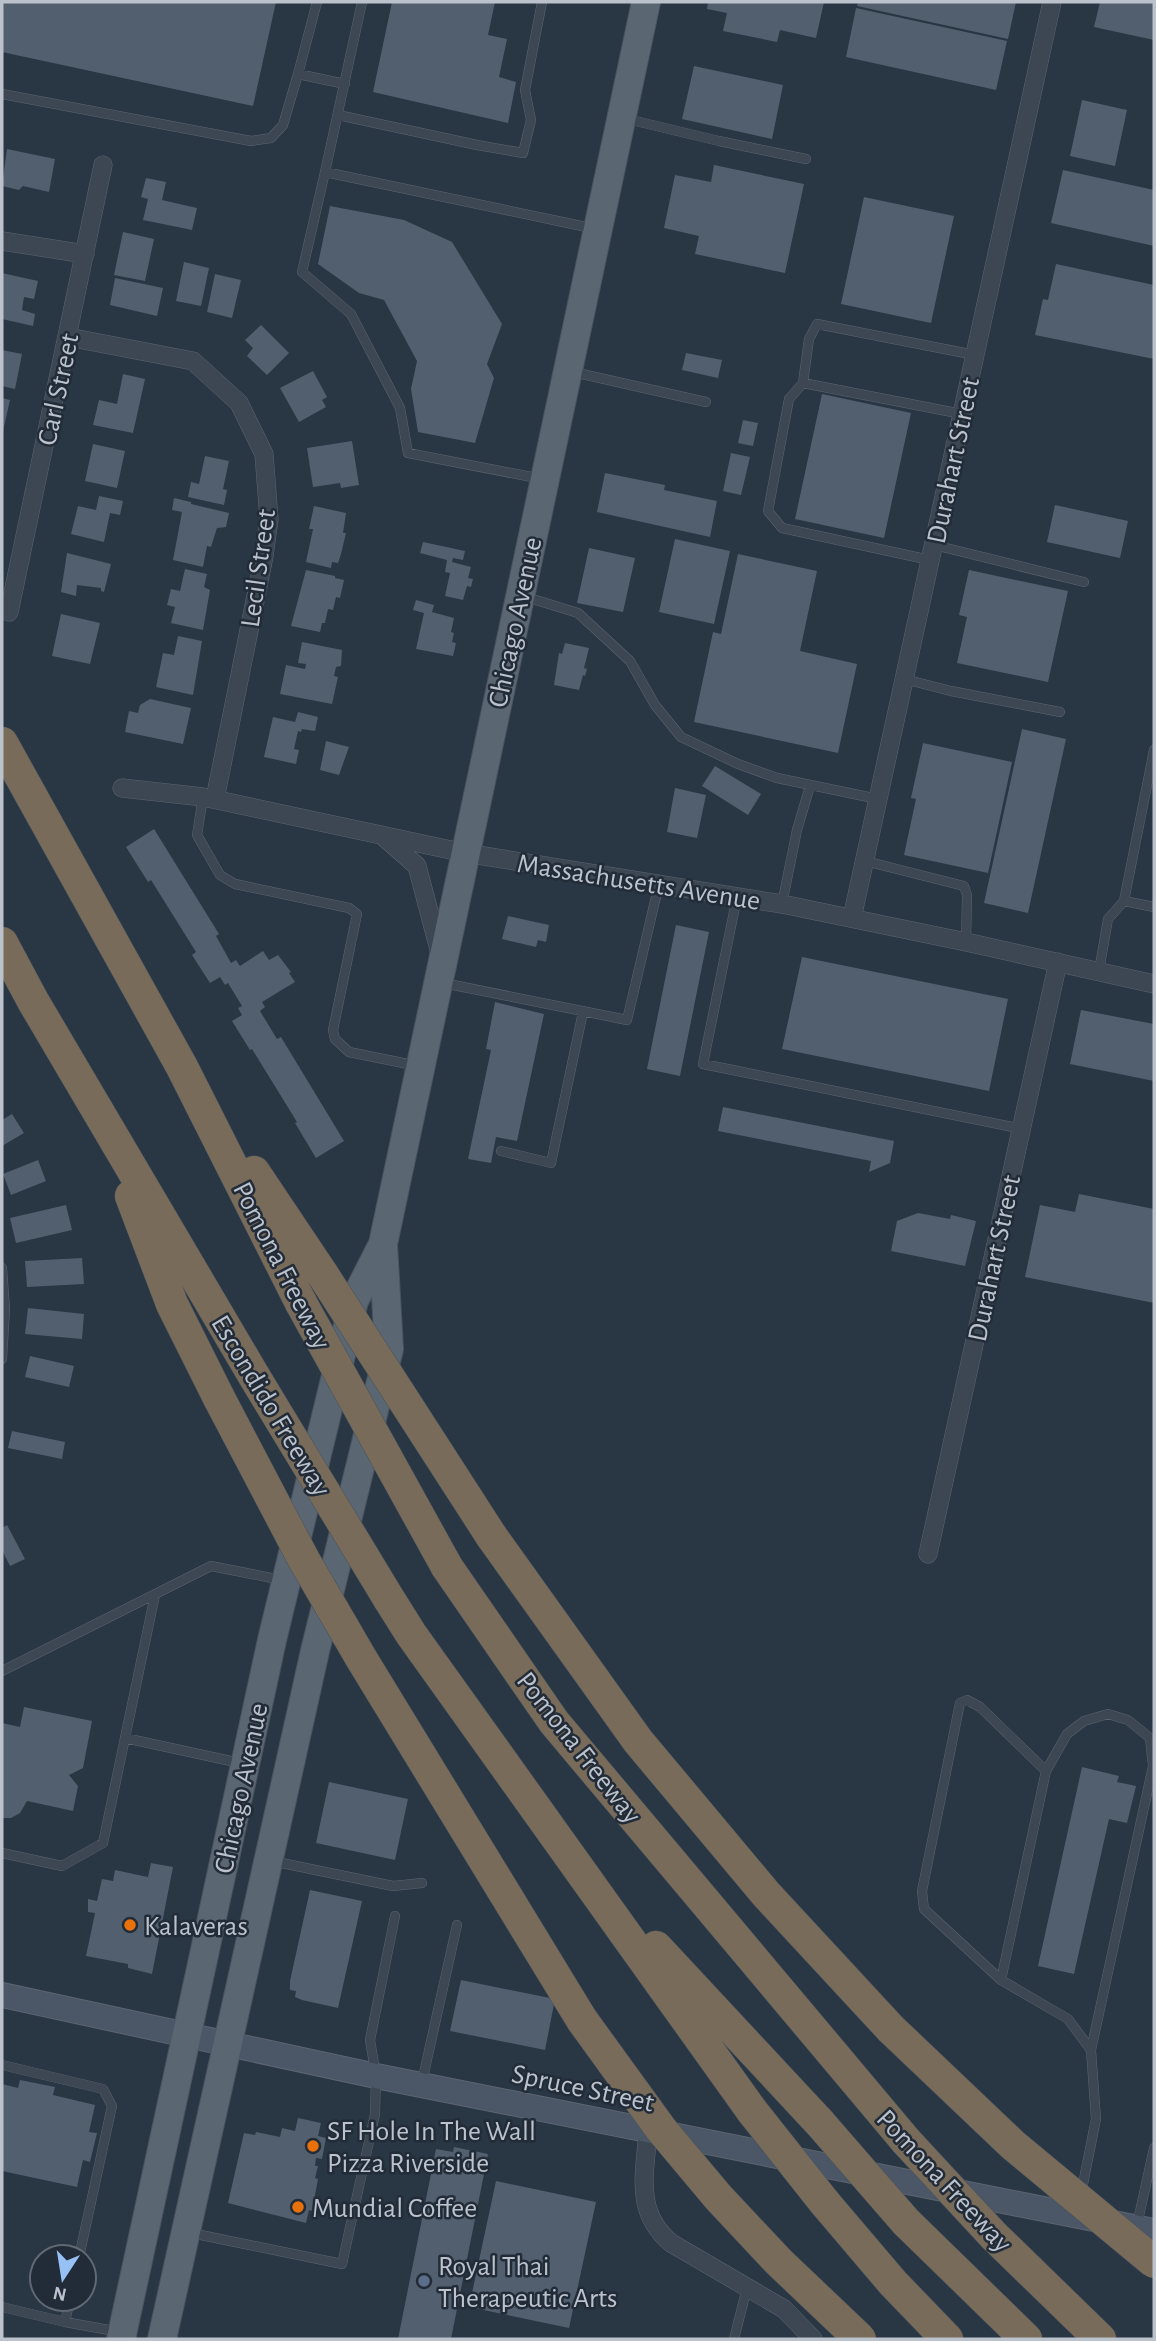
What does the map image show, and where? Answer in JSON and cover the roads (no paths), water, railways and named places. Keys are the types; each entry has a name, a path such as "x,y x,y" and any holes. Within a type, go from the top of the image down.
{"highway":[{"path":"2,743 182,1067 323,1275 492,1537 638,1741 766,1894 891,2029 1013,2145 1154,2263"},
{"name":"Escondido Freeway","path":"2,943 97,1110 389,1599 566,1851"},
{"name":"Pomona Freeway","path":"182,1067 301,1303 447,1567 554,1722 906,2141 994,2236 1076,2318 1102,2339"},
{"path":"97,1110 172,1304 304,1560 360,1658 588,2029 660,2129 726,2206 779,2262 860,2339"},
{"path":"566,1851 752,2111 893,2283 947,2339"},
{"name":"Pomona Freeway","path":"566,1851 820,2123 906,2222 1026,2339"}],"main road":[{"name":"Chicago Avenue","path":"162,2339 316,1651 389,1349 383,1244 646,2"},
{"name":"Chicago Avenue","path":"122,2336 272,1640 354,1301 383,1244"},
{"name":"Spruce Street","path":"2,1995 376,2076 1145,2229"}],"street":[{"name":"Durahart Street","path":"852,918 1052,2"},
{"name":"Carl Street","path":"9,612 103,165"},
{"path":"2,241 85,254"},
{"name":"Lecil Street","path":"68,337 193,361 240,403 264,454 269,519 264,556 209,798"},
{"name":"Massachusetts Avenue","path":"122,789 209,798 465,853 782,904 1154,984"},
{"path":"382,835 417,866 440,972"},
{"name":"Durahart Street","path":"928,1554 1058,962"},
{"path":"648,2131 644,2205 660,2234 783,2309 813,2339"}],"lane":[{"path":"2,94 251,141 271,138 283,125 317,2"},
{"path":"362,2 302,272 351,314 400,408 408,453 544,479"},
{"path":"338,116 523,153 531,120 525,90 542,2"},
{"path":"298,75 345,84"},
{"path":"622,117 806,159"},
{"path":"325,172 598,229"},
{"path":"975,355 817,324 809,339 803,383 789,399 768,511 782,528 932,552 1084,582"},
{"path":"568,371 706,402"},
{"path":"803,383 962,414"},
{"path":"520,596 579,613 630,661 654,705 681,737 738,764 777,778 878,799"},
{"path":"904,679 1060,712"},
{"path":"1099,971 1108,919 1124,901 1154,750"},
{"path":"782,904 797,830 810,786"},
{"path":"209,798 197,835 220,875 235,884 349,908 357,914 333,1030 335,1039 349,1052 420,1067"},
{"path":"865,862 964,886 967,895 965,942"},
{"path":"440,972 583,1012 624,1020 628,1018 659,884"},
{"path":"737,897 703,1064 1022,1129"},
{"path":"1124,901 1154,907"},
{"path":"501,1151 551,1163 583,1012"},
{"path":"2,1268 5,1309 2,1359"},
{"path":"2,1671 211,1566 288,1581"},
{"path":"2,1853 62,1866 103,1843 155,1595"},
{"path":"1046,1771 980,1707 967,1700 960,1703 922,1891 924,1909 1002,1980 1068,2019 1090,2050"},
{"path":"1002,1980 1046,1771 1067,1734 1084,1721 1108,1714 1128,1720 1150,1738 1153,1766 1090,2050 1096,2119 1077,2216"},
{"path":"125,1738 246,1764"},
{"path":"269,1861 393,1885 422,1883"},
{"path":"185,2232 342,2264 376,2114 376,2076 370,2040 395,1916"},
{"path":"422,2084 457,1925"},
{"path":"2,2065 103,2089 112,2106 82,2243"},
{"path":"1145,2229 1154,2148"},
{"path":"734,2339 747,2288"},
{"path":"2,2307 122,2336"},
{"path":"65,2322 67,2313"}],"place":[{"name":"Kalaveras","path":"130,1925"},
{"name":"SF Hole In The Wall Pizza Riverside","path":"313,2146"},
{"name":"Mundial Coffee","path":"298,2207"},
{"name":"Royal Thai Therapeutic Arts","path":"424,2281"}]}
